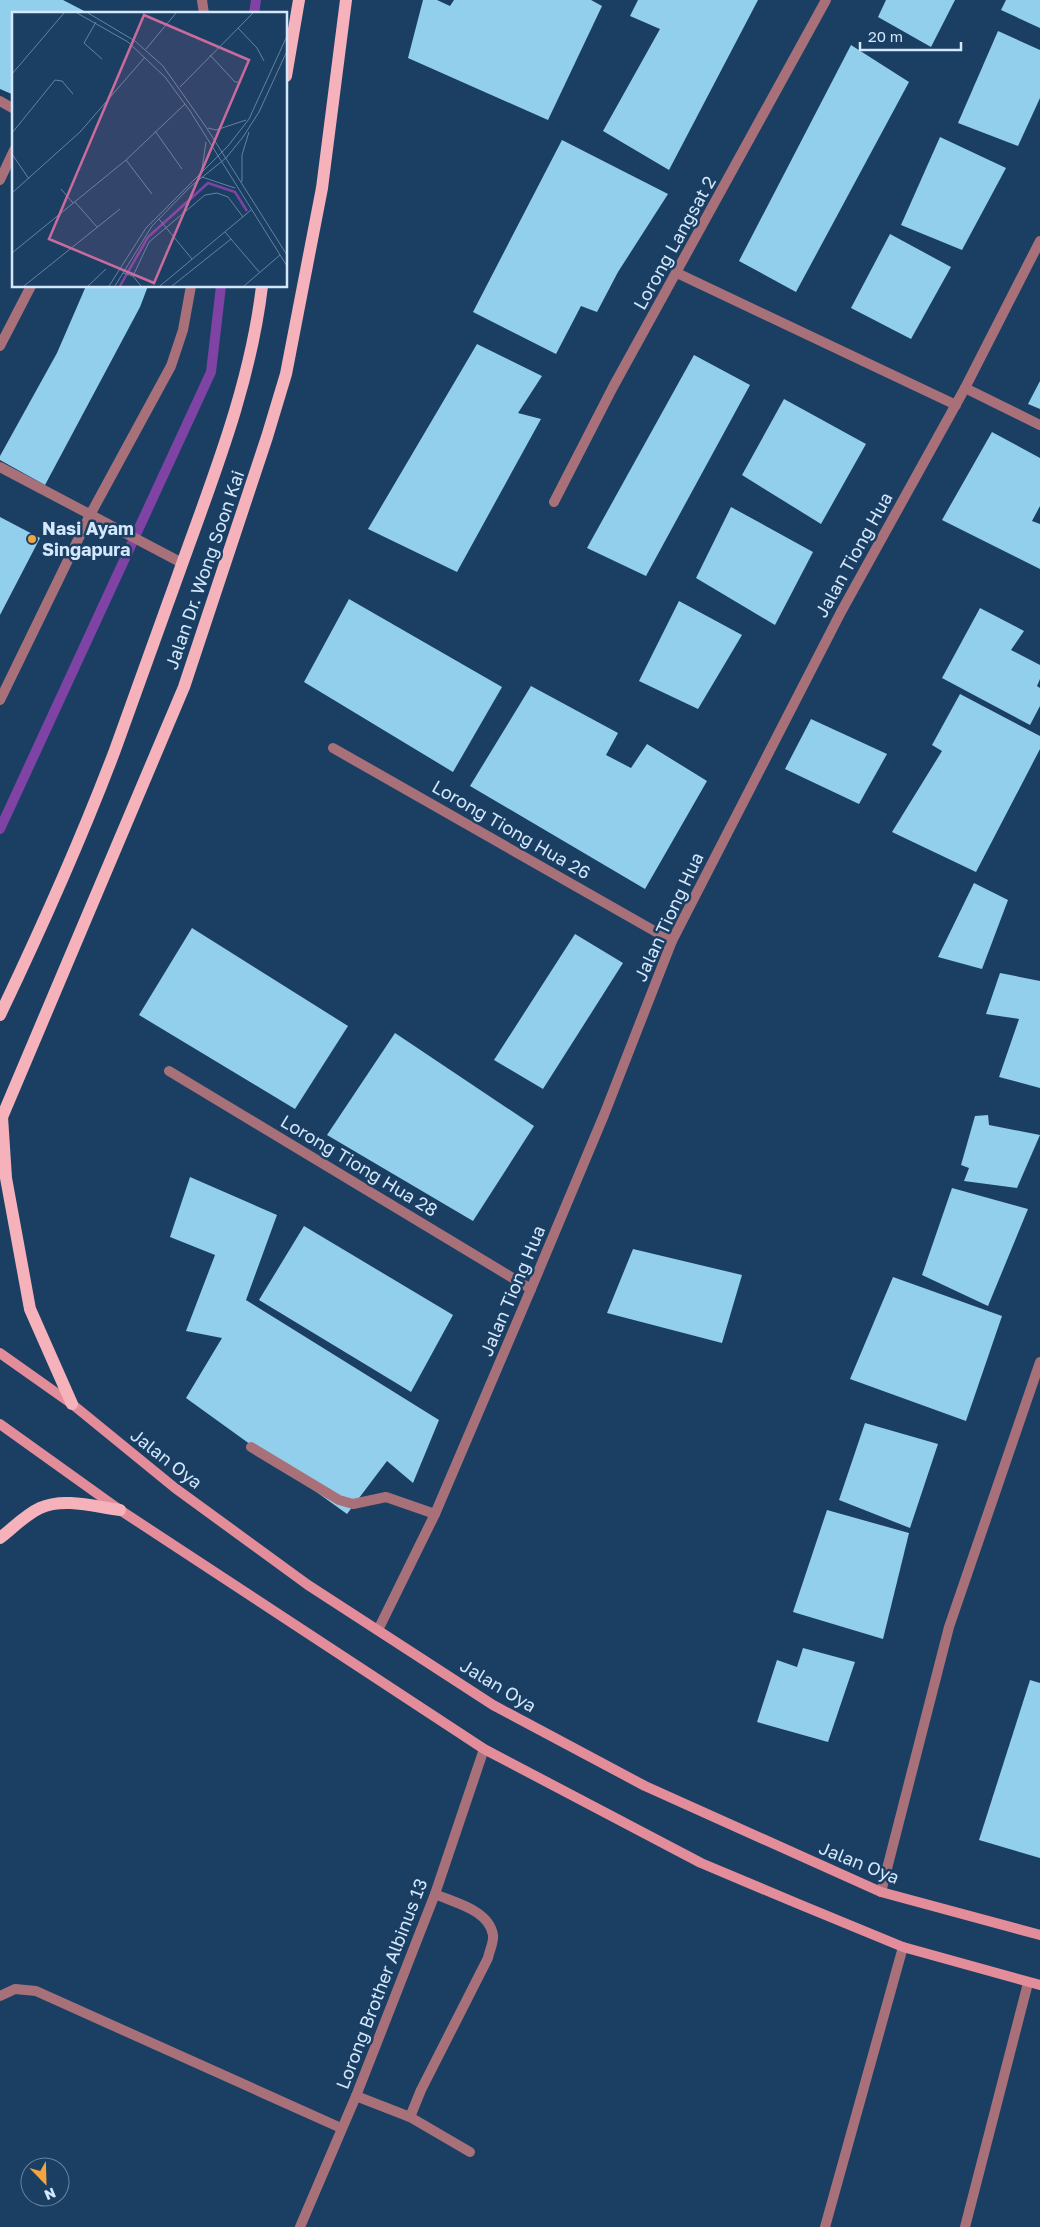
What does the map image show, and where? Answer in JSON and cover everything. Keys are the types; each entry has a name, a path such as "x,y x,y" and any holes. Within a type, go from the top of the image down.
{"main road":[{"path":"288,64 299,0"},
{"name":"Jalan Dr. Wong Soon Kai","path":"1,1119 184,687 267,437 286,374 320,197 346,0"},
{"name":"Jalan Dr. Wong Soon Kai","path":"0,1015 35,942 114,751 215,476 241,395 262,288"},
{"path":"1,1119 6,1178 30,1309 72,1404"},
{"name":"Jalan Oya","path":"0,1353 72,1404 175,1488 308,1585 494,1705 645,1786 881,1892 1040,1935"},
{"path":"0,1424 120,1510 484,1749 701,1863 903,1947 1040,1985"},
{"path":"0,1538 41,1508 60,1503 120,1510"}],"street":[{"name":"Lorong Langsat 2","path":"554,502 613,387 826,0"},
{"path":"0,101 12,108"},
{"path":"0,180 12,154"},
{"name":"Jalan Tiong Hua","path":"378,1630 435,1514 604,1115 672,941 841,612 956,405 1040,241"},
{"path":"677,273 956,405"},
{"path":"0,346 30,288"},
{"path":"0,700 90,515 171,366 183,330 191,288"},
{"path":"965,388 1040,424"},
{"path":"0,467 182,563"},
{"name":"Lorong Tiong Hua 26","path":"333,748 672,941"},
{"name":"Lorong Tiong Hua 28","path":"169,1071 531,1289"},
{"path":"881,1892 949,1627 1040,1362"},
{"path":"250,1447 340,1500 353,1504 386,1497 435,1514"},
{"name":"Lorong Brother Albinus 13","path":"300,2227 356,2096 434,1894 484,1749"},
{"path":"410,2117 421,2090 488,1958 493,1937 487,1920 477,1912 434,1894"},
{"path":"825,2227 903,1947"},
{"path":"965,2227 1028,1983"},
{"path":"0,1996 15,1989 36,1991 341,2128"},
{"path":"356,2096 410,2117 470,2152"}],"building":[{"path":"0,0 63,0 86,12 12,12 12,94 0,89"},
{"path":"423,0 437,0 450,6 454,0 591,0 602,6 548,120 408,58"},
{"path":"638,0 758,0 669,170 603,131 660,29 630,16"},
{"path":"886,0 955,0 931,47 878,17"},
{"path":"1006,0 1040,0 1040,28 1001,10"},
{"path":"998,31 1040,50 1040,98 1018,146 958,123"},
{"path":"851,45 909,82 796,292 739,261"},
{"path":"940,137 1006,168 962,250 901,225"},
{"path":"562,140 668,194 618,272 597,312 581,306 556,354 473,312"},
{"path":"890,234 951,267 911,339 851,308"},
{"path":"85,288 147,288 140,307 45,485 0,460 0,456 57,353"},
{"path":"477,344 542,376 518,413 541,419 457,572 368,529"},
{"path":"694,355 750,385 646,576 587,548"},
{"path":"1040,381 1040,409 1028,404"},
{"path":"784,399 866,444 821,524 742,475"},
{"path":"992,432 1040,458 1040,506 1032,521 1040,524 1040,569 942,520"},
{"path":"731,507 813,552 775,625 696,578"},
{"path":"0,517 40,538 0,615"},
{"path":"349,599 502,687 453,772 304,682"},
{"path":"679,601 742,635 698,709 639,681"},
{"path":"980,608 1024,631 1011,650 1040,665 1040,679 1037,686 1040,688 1040,706 1030,725 942,678"},
{"path":"531,686 618,733 606,755 631,768 647,744 707,781 645,889 470,786"},
{"path":"960,694 1040,736 1040,749 976,872 892,832 942,751 932,745"},
{"path":"811,719 887,754 859,804 785,769"},
{"path":"974,883 1008,900 982,969 938,957"},
{"path":"192,928 348,1026 295,1109 139,1015"},
{"path":"575,934 623,963 543,1089 494,1060"},
{"path":"1000,973 1040,981 1040,1088 999,1077 1019,1019 986,1014"},
{"path":"395,1033 534,1126 473,1221 327,1135"},
{"path":"988,1115 989,1125 1040,1135 1017,1188 964,1181 969,1168 961,1165 975,1116"},
{"path":"190,1177 277,1215 246,1300 439,1420 413,1483 387,1461 347,1514 186,1398 222,1338 186,1331 215,1255 170,1237"},
{"path":"952,1188 1028,1209 988,1306 922,1275"},
{"path":"304,1226 453,1315 411,1392 259,1300"},
{"path":"633,1249 742,1275 722,1343 607,1313"},
{"path":"893,1277 1002,1316 966,1421 850,1379"},
{"path":"865,1423 938,1444 910,1528 839,1500"},
{"path":"827,1510 909,1533 883,1639 793,1612"},
{"path":"803,1648 855,1662 828,1742 757,1722 777,1660 797,1667"},
{"path":"1030,1680 1040,1683 1040,1858 979,1840"}],"waterway":[{"path":"254,12 256,0"},
{"path":"0,829 211,372 221,288"}],"place":[{"name":"Nasi Ayam Singapura","path":"32,539"}]}
